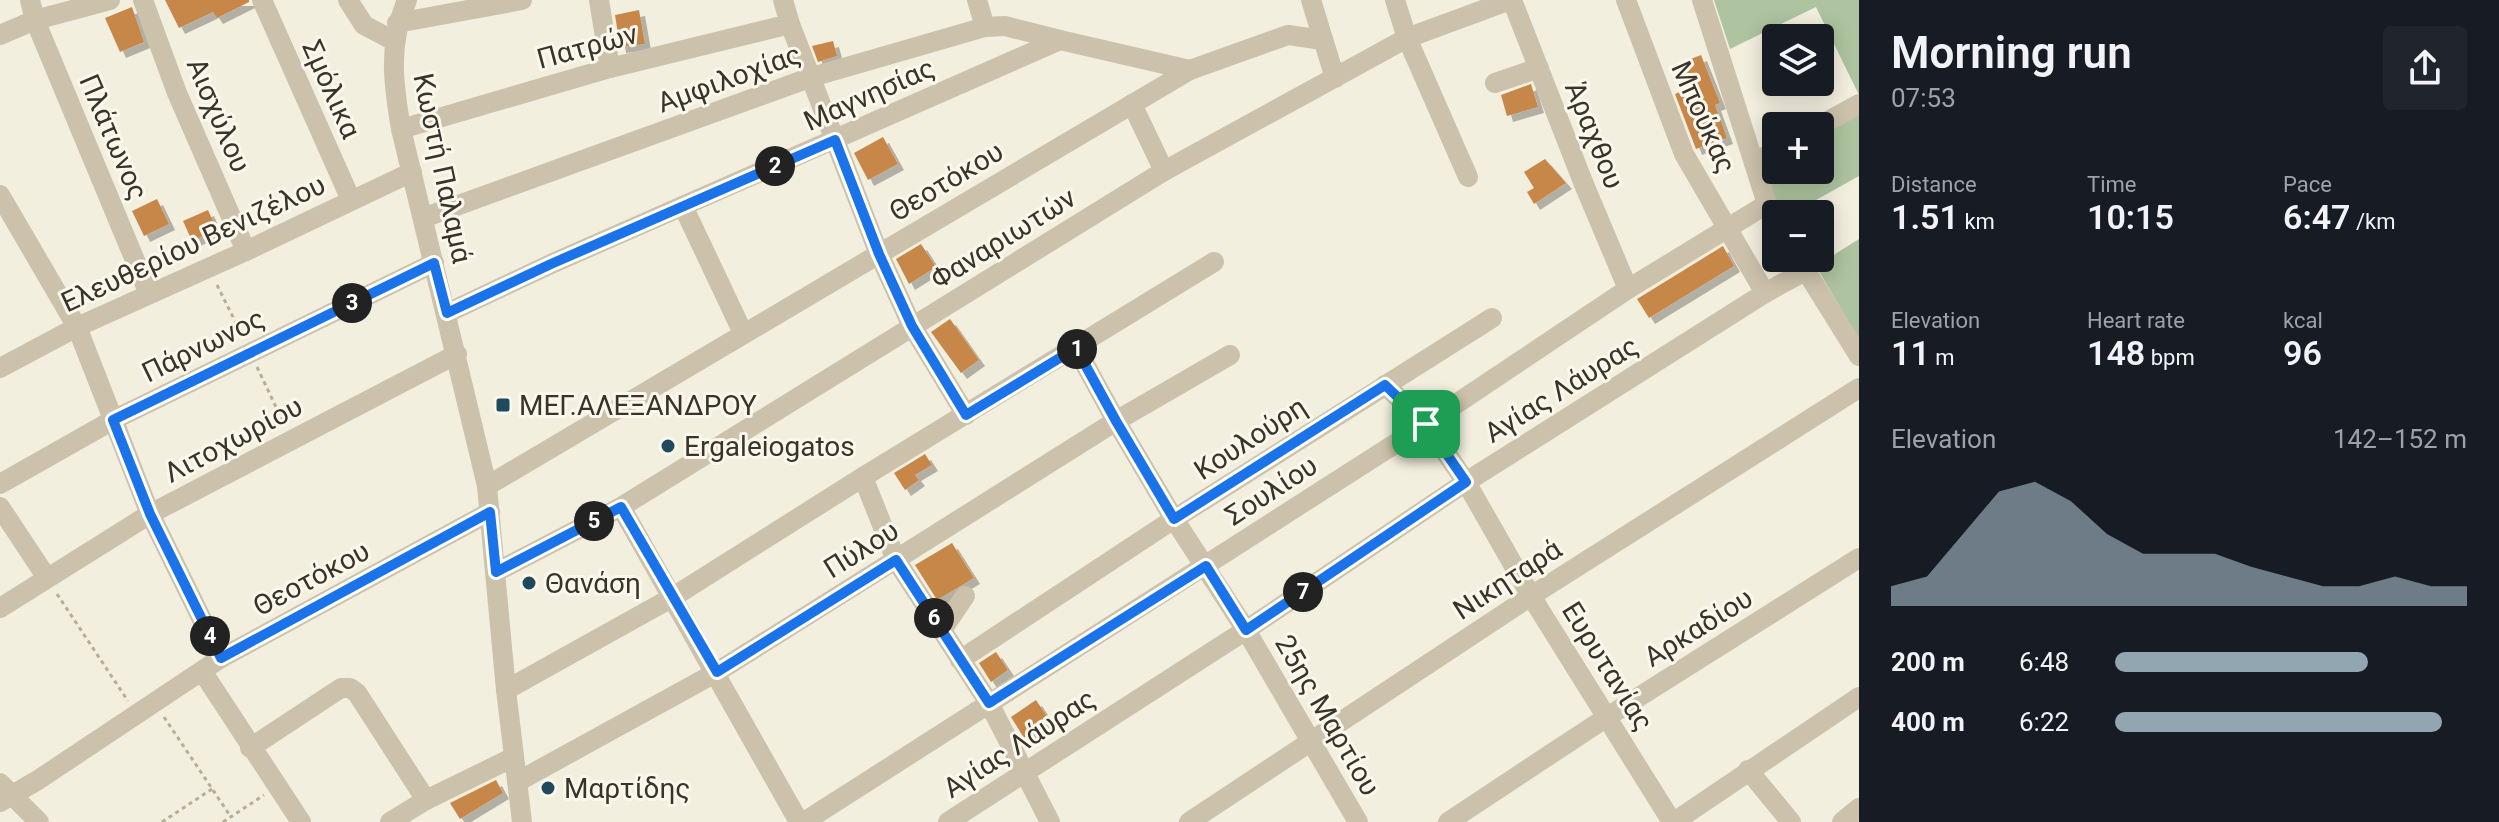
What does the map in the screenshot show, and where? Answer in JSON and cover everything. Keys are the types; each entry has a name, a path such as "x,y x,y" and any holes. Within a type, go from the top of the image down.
{"street":[{"path":"0,35 33,10 110,0"},
{"name":"Αισχύλου","path":"143,0 177,93 246,251"},
{"name":"Σμόλικα","path":"262,0 351,200"},
{"path":"348,0 364,25 396,32 522,0"},
{"name":"Κωστή Παλαμά","path":"407,0 396,32 395,95 487,486 522,822"},
{"path":"599,0 610,68"},
{"path":"783,0 879,254 912,326 966,415"},
{"path":"977,0 985,27"},
{"path":"1311,0 1335,78"},
{"path":"1395,0 1407,38 1468,177"},
{"name":"Φαναριωτών","path":"496,572 621,507 1164,171 1407,38 1511,0"},
{"name":"Άραχθου","path":"1511,0 1628,289"},
{"name":"Μπούκας","path":"1626,0 1684,154 1765,293"},
{"path":"1702,0 1768,200"},
{"name":"Πλάτωνος","path":"33,10 149,294"},
{"name":"Πατρών","path":"401,129 610,68 790,24"},
{"name":"Αμφιλοχίας","path":"423,218 812,77 985,27 1005,26 1060,40"},
{"name":"Θεοτόκου","path":"487,486 1190,70 1288,35 1323,40"},
{"path":"1060,40 1190,70"},
{"name":"Μαγνησίας","path":"447,313 1060,40"},
{"path":"1495,83 1539,68"},
{"path":"1132,104 1164,171"},
{"path":"1850,109 1859,125"},
{"path":"1754,163 1762,158"},
{"name":"Ελευθερίου Βενιζέλου","path":"0,368 77,327 412,172"},
{"path":"0,195 77,327 150,514 221,658"},
{"path":"683,206 743,333"},
{"name":"Σουλίου","path":"802,822 1206,566 1628,289 1728,227 1762,215"},
{"path":"506,690 673,597 1214,262"},
{"name":"Πάρνωνος","path":"0,484 113,420 434,263"},
{"name":"Αγίας Λάυρας","path":"948,822 1246,630 1466,482 1765,293 1792,272"},
{"path":"1807,272 1859,356"},
{"name":"Κουλούρη","path":"960,660 1174,519 1492,318"},
{"name":"25ης Μαρτίου","path":"1076,348 1174,519 1246,630 1358,822"},
{"name":"Λιτοχωρίου","path":"0,608 150,514 457,354"},
{"name":"Πύλου","path":"517,782 717,672 1116,421 1230,355"},
{"name":"Ευρυτανίας","path":"1385,385 1426,424 1466,482 1531,596 1673,822"},
{"name":"Νικηταρά","path":"1189,822 1531,596 1859,388"},
{"path":"863,477 896,560 989,703 1050,822"},
{"path":"0,507 47,578"},
{"path":"621,507 802,822"},
{"name":"Θεοτόκου","path":"4,794 221,658 490,512"},
{"name":"Αρκαδίου","path":"1448,822 1607,717 1859,558"},
{"path":"942,630 965,596"},
{"path":"202,671 301,822"},
{"path":"250,748 341,688 350,688 357,693 426,800"},
{"path":"1673,822 1859,697"},
{"path":"390,822 426,800 514,757"},
{"path":"1748,770 1791,822"},
{"path":"4,794 39,822"},
{"path":"1842,822 1859,808"}],"path":[{"path":"47,578 136,714"},
{"path":"155,702 231,817"},
{"path":"223,822 277,787"},
{"path":"162,822 212,789"}],"green space":[{"path":"1714,0 1859,0 1859,95 1834,44 1834,24 1824,24 1816,7 1781,24 1762,24 1762,33 1730,49"},
{"path":"1859,111 1859,176 1816,200 1776,200 1769,184 1834,184 1834,126"},
{"path":"1859,239 1859,340 1819,272 1834,272 1834,255"}],"building":[{"path":"165,0 249,2 217,18 213,12 179,28"},
{"path":"132,7 144,42 120,52 105,18"},
{"path":"639,10 645,44 620,47 615,15"},
{"path":"833,41 837,56 818,62 812,46"},
{"path":"1701,55 1720,103 1715,105 1727,138 1696,149 1675,94 1685,90 1675,65"},
{"path":"1531,84 1538,107 1507,116 1501,95"},
{"path":"883,137 898,164 868,180 854,153"},
{"path":"1545,159 1566,183 1534,204 1527,192 1534,188 1524,172"},
{"path":"157,199 169,224 144,236 132,211"},
{"path":"208,210 217,230 192,241 183,221"},
{"path":"921,244 936,267 909,284 896,259"},
{"path":"1723,246 1734,266 1649,318 1637,299"},
{"path":"950,319 979,360 961,373 931,332"},
{"path":"925,454 932,465 915,475 919,480 905,490 894,473"},
{"path":"952,543 974,578 937,600 915,565"},
{"path":"996,652 1008,670 991,682 979,663"},
{"path":"1036,700 1050,721 1024,738 1011,717"},
{"path":"496,780 503,793 460,819 450,803"}],"place":[{"name":"ΜΕΓ.ΑΛΕΞΑΝΔΡΟΥ","path":"503,405"},
{"name":"Ergaleiogatos","path":"668,446"},
{"name":"Θανάση","path":"529,583"},
{"name":"Μαρτίδης","path":"548,788"}],"route":[{"path":"835,140 879,254 912,326 966,415 1076,348 1174,519 1385,385 1426,424 1466,482 1246,630 1206,566 989,703 896,560 717,672 621,507 496,572 490,512 221,658 150,514 113,420 434,263 447,313 551,264 835,140"}]}
